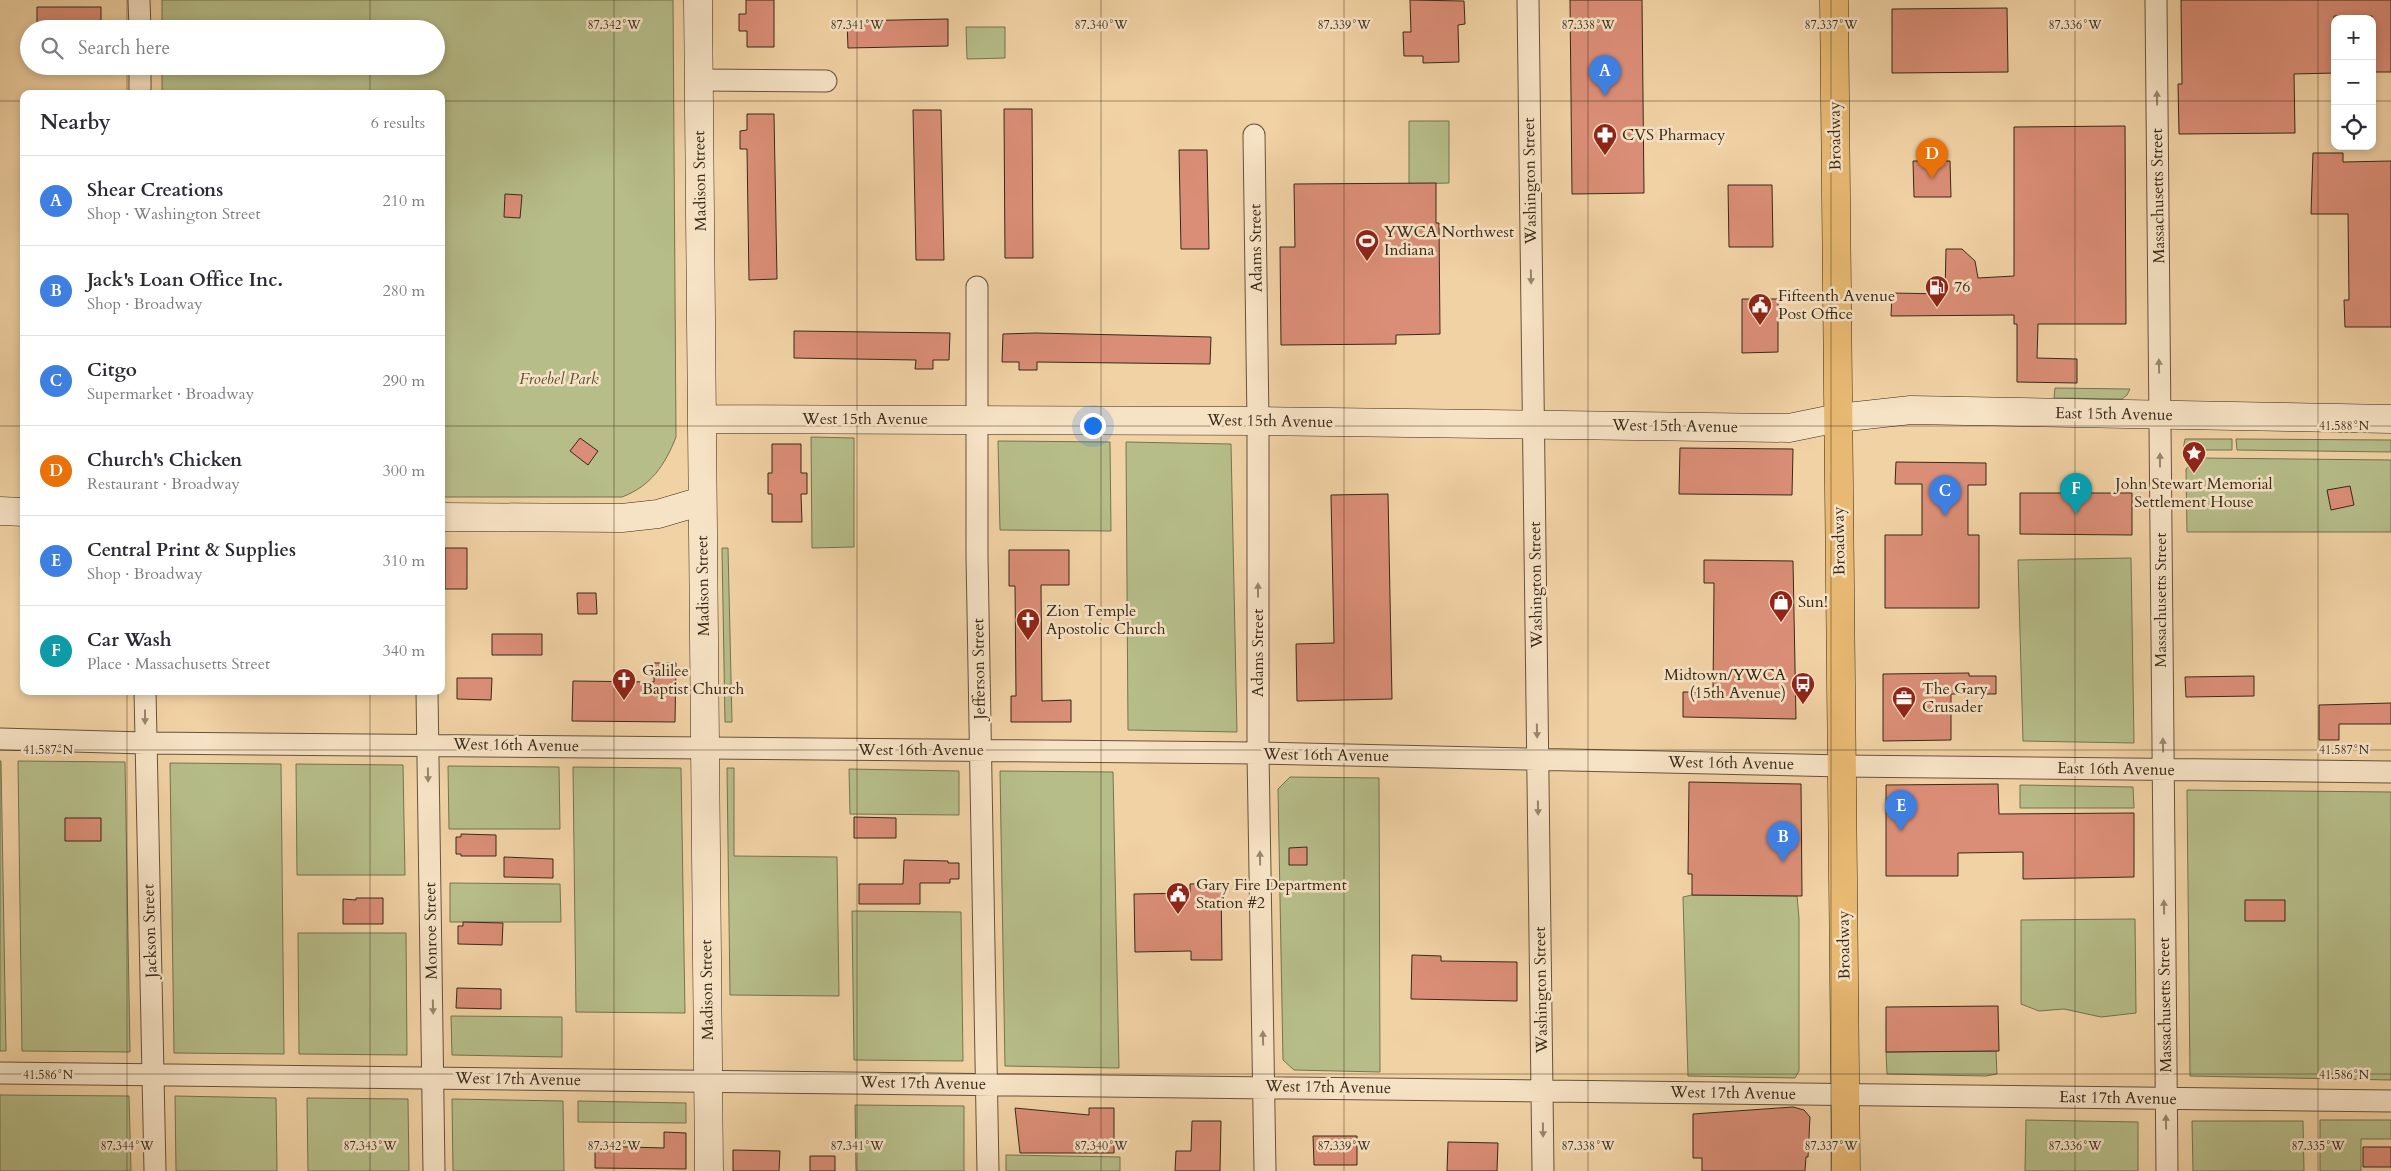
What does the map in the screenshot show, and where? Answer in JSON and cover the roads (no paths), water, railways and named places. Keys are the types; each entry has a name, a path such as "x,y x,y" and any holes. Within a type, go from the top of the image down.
{"main road":[{"name":"Madison Street","path":"698,0 709,1171"},
{"name":"Broadway","path":"1834,0 1846,1171"},
{"name":"East 15th Avenue","path":"1838,418 1911,410 2391,419"},
{"name":"West 15th Avenue","path":"702,419 1258,421 1789,428 1838,418"},
{"path":"445,517 622,518 658,514 702,501"},
{"path":"0,511 20,512"}],"street":[{"path":"139,0 140,20"},
{"name":"Washington Street","path":"1528,0 1543,1171"},
{"name":"Massachusetts Street","path":"2156,0 2167,1171"},
{"path":"140,75 140,90"},
{"path":"699,80 826,81"},
{"name":"Adams Street","path":"1254,135 1258,421 1258,753 1265,1171"},
{"name":"Jefferson Street","path":"977,287 981,750 988,1171"},
{"name":"Jackson Street","path":"145,695 155,1171"},
{"name":"Monroe Street","path":"427,695 434,1171"},
{"name":"West 16th Avenue","path":"0,739 145,743 428,744 705,749 1258,753 1842,766"},
{"name":"East 16th Avenue","path":"1842,766 2391,772"},
{"name":"West 17th Avenue","path":"0,1073 1845,1095"},
{"name":"East 17th Avenue","path":"1845,1095 2391,1102"}],"place":[{"name":"Shear Creations","path":"1605,96"},
{"name":"CVS Pharmacy","path":"1605,156"},
{"name":"Church's Chicken","path":"1932,179"},
{"name":"YWCA Northwest Indiana","path":"1367,262"},
{"name":"76","path":"1937,308"},
{"name":"Fifteenth Avenue Post Office","path":"1760,326"},
{"name":"John Stewart Memorial Settlement House","path":"2194,474"},
{"name":"Car Wash","path":"2076,514"},
{"name":"Citgo","path":"1945,516"},
{"name":"Sun!","path":"1781,623"},
{"name":"Zion Temple Apostolic Church","path":"1028,641"},
{"name":"Galilee Baptist Church","path":"624,701"},
{"name":"Midtown/YWCA (15th Avenue)","path":"1803,705"},
{"name":"The Gary Crusader","path":"1904,719"},
{"name":"Central Print & Supplies","path":"1901,831"},
{"name":"Jack's Loan Office Inc.","path":"1783,862"},
{"name":"Gary Fire Department Station #2","path":"1178,915"}],"park label":[{"name":"Froebel Park","path":"559,379"}]}
